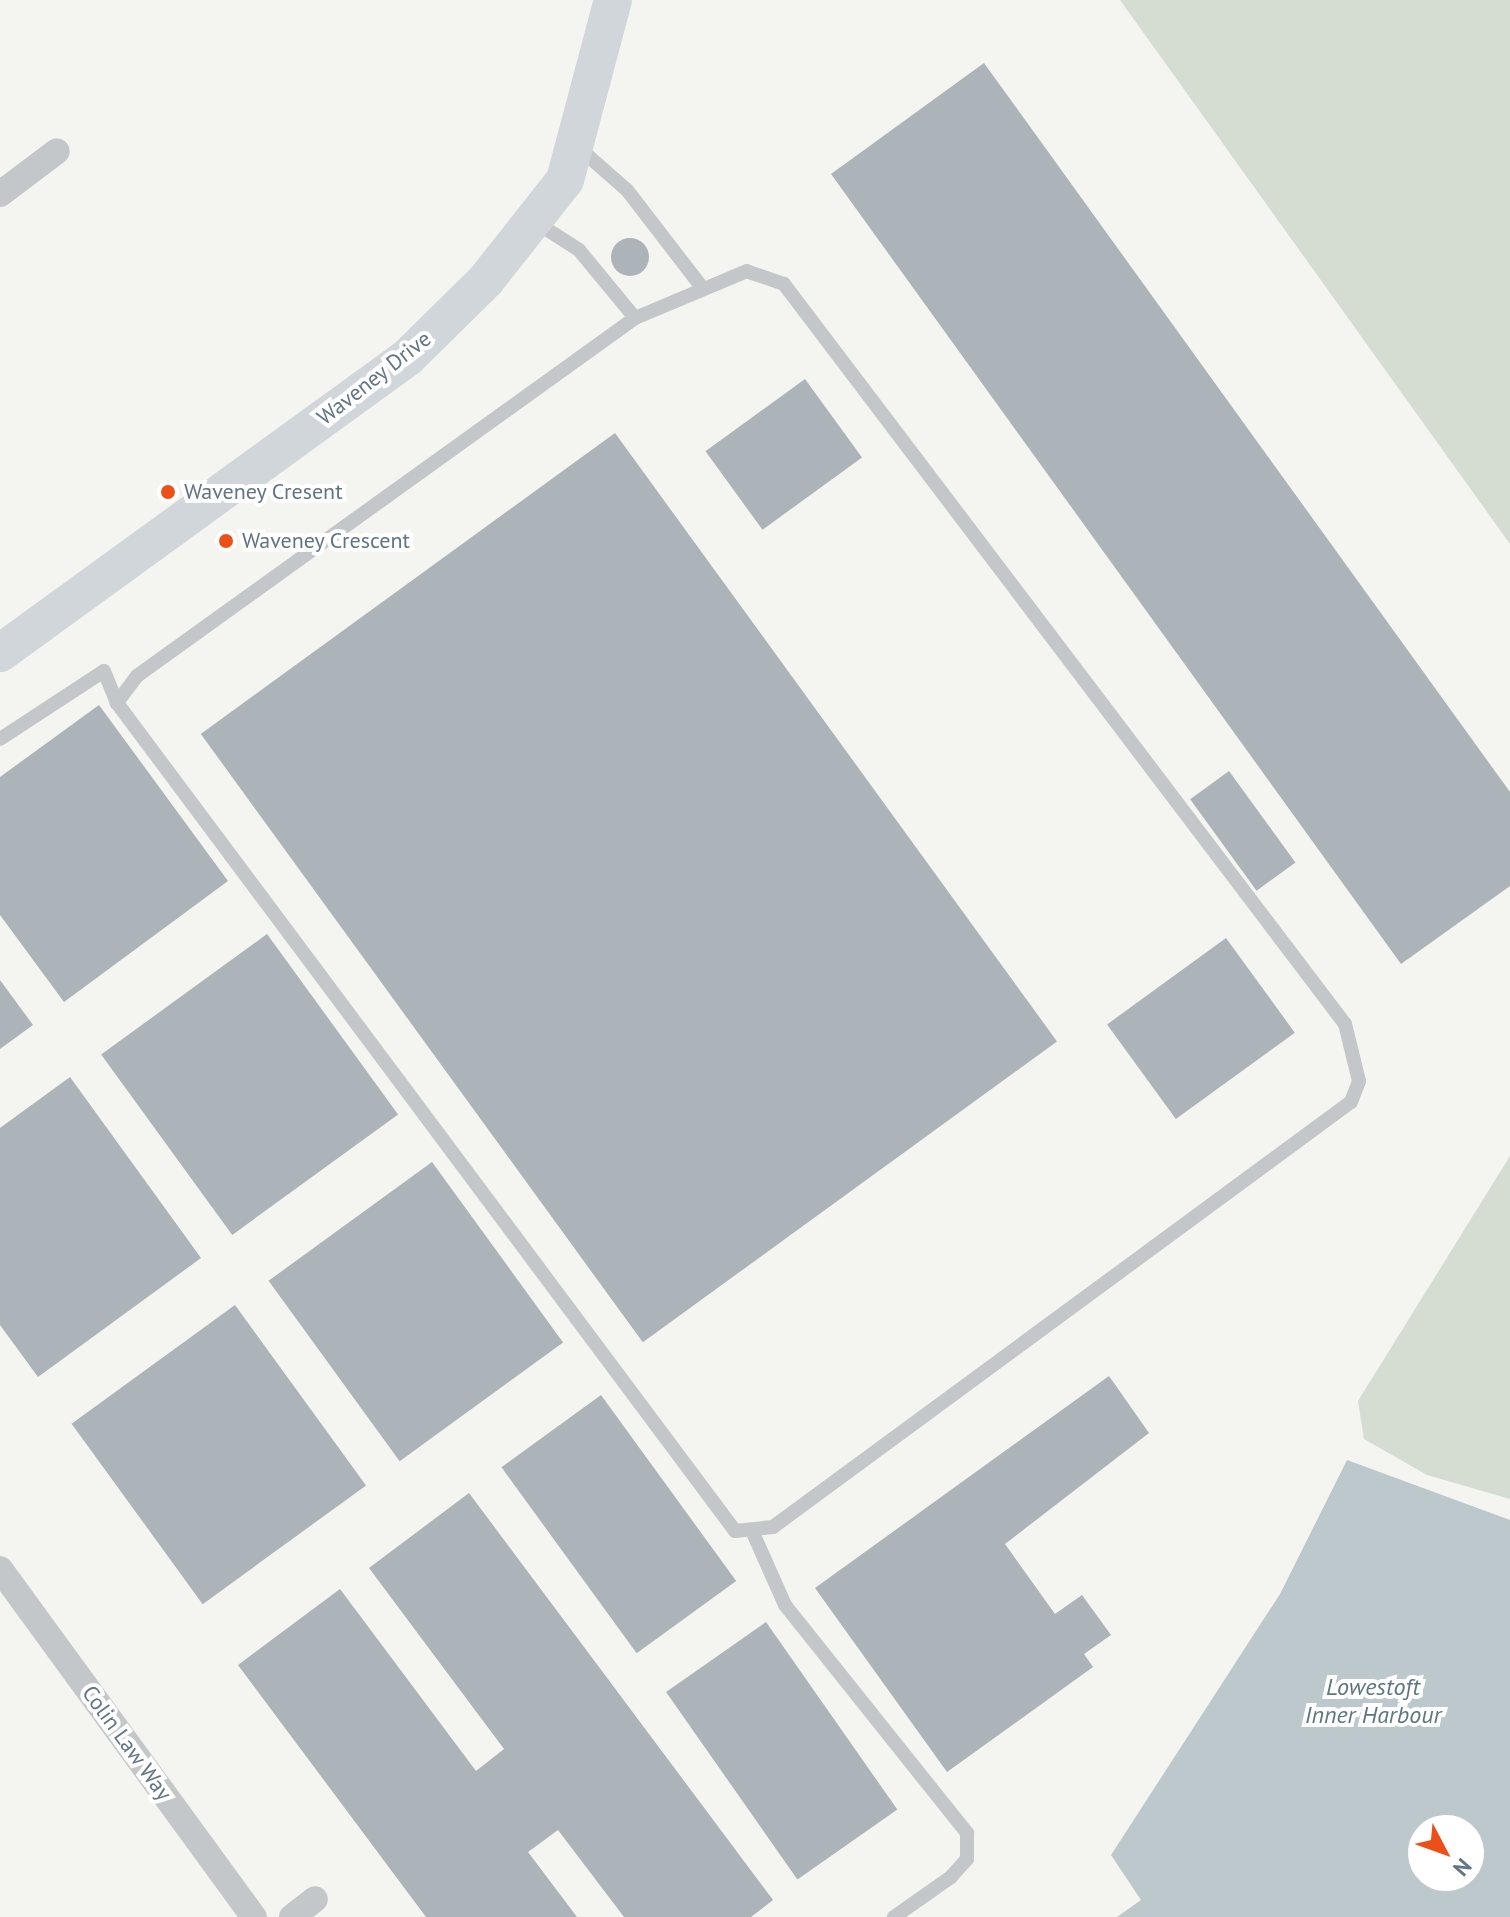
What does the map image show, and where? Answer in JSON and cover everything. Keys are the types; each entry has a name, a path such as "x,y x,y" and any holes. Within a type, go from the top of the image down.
{"main road":[{"name":"Waveney Drive","path":"0,653 408,357 537,223 577,146 613,0"}],"street":[{"path":"0,194 57,151"},
{"name":"Colin Law Way","path":"0,1569 254,1917"},
{"path":"292,1917 315,1899"}],"lane":[{"path":"577,146 627,190 701,286"},
{"path":"537,223 579,250 635,318"},
{"path":"0,739 96,669 104,671 117,703 735,1531 753,1533 773,1527 1351,1102 1360,1064 1345,1024 784,284 747,271 701,286 635,318 137,676 117,703"},
{"path":"753,1533 785,1605 967,1833 967,1859 951,1877 894,1917"}],"shaded area":[{"path":"1120,0 1510,0 1510,544"},
{"path":"1510,1156 1510,1499 1427,1475 1364,1439 1358,1401"}],"water":[{"name":"Lowestoft Inner Harbour","path":"1347,1460 1510,1520 1510,1917 1117,1917 1141,1900 1111,1855 1280,1594"}],"building":[{"path":"984,63 1510,792 1510,886 1401,964 831,174"},
{"path":"630,238 643,244 649,257 643,270 630,276 617,270 611,257 617,244"},
{"path":"805,379 862,457 763,530 705,451"},
{"path":"615,433 1057,1041 643,1342 201,734"},
{"path":"99,705 228,881 64,1002 0,915 0,777"},
{"path":"1229,771 1295,862 1257,891 1190,799"},
{"path":"267,934 398,1114 232,1235 101,1054"},
{"path":"1226,938 1295,1033 1176,1119 1107,1024"},
{"path":"0,980 33,1025 0,1049"},
{"path":"70,1077 201,1258 38,1377 0,1325 0,1128"},
{"path":"432,1162 563,1342 400,1461 269,1281"},
{"path":"235,1305 366,1485 203,1604 72,1424"},
{"path":"1109,1376 1149,1433 1005,1544 1055,1614 1082,1595 1111,1635 1084,1654 1093,1667 947,1772 815,1588"},
{"path":"601,1395 736,1581 637,1653 501,1467"},
{"path":"469,1493 773,1900 751,1917 624,1917 558,1830 528,1852 577,1917 426,1917 238,1665 340,1589 476,1771 504,1749 369,1568"},
{"path":"766,1622 897,1810 797,1880 666,1692"}],"place":[{"name":"Waveney Cresent","path":"168,492"},
{"name":"Waveney Crescent","path":"226,541"}]}
